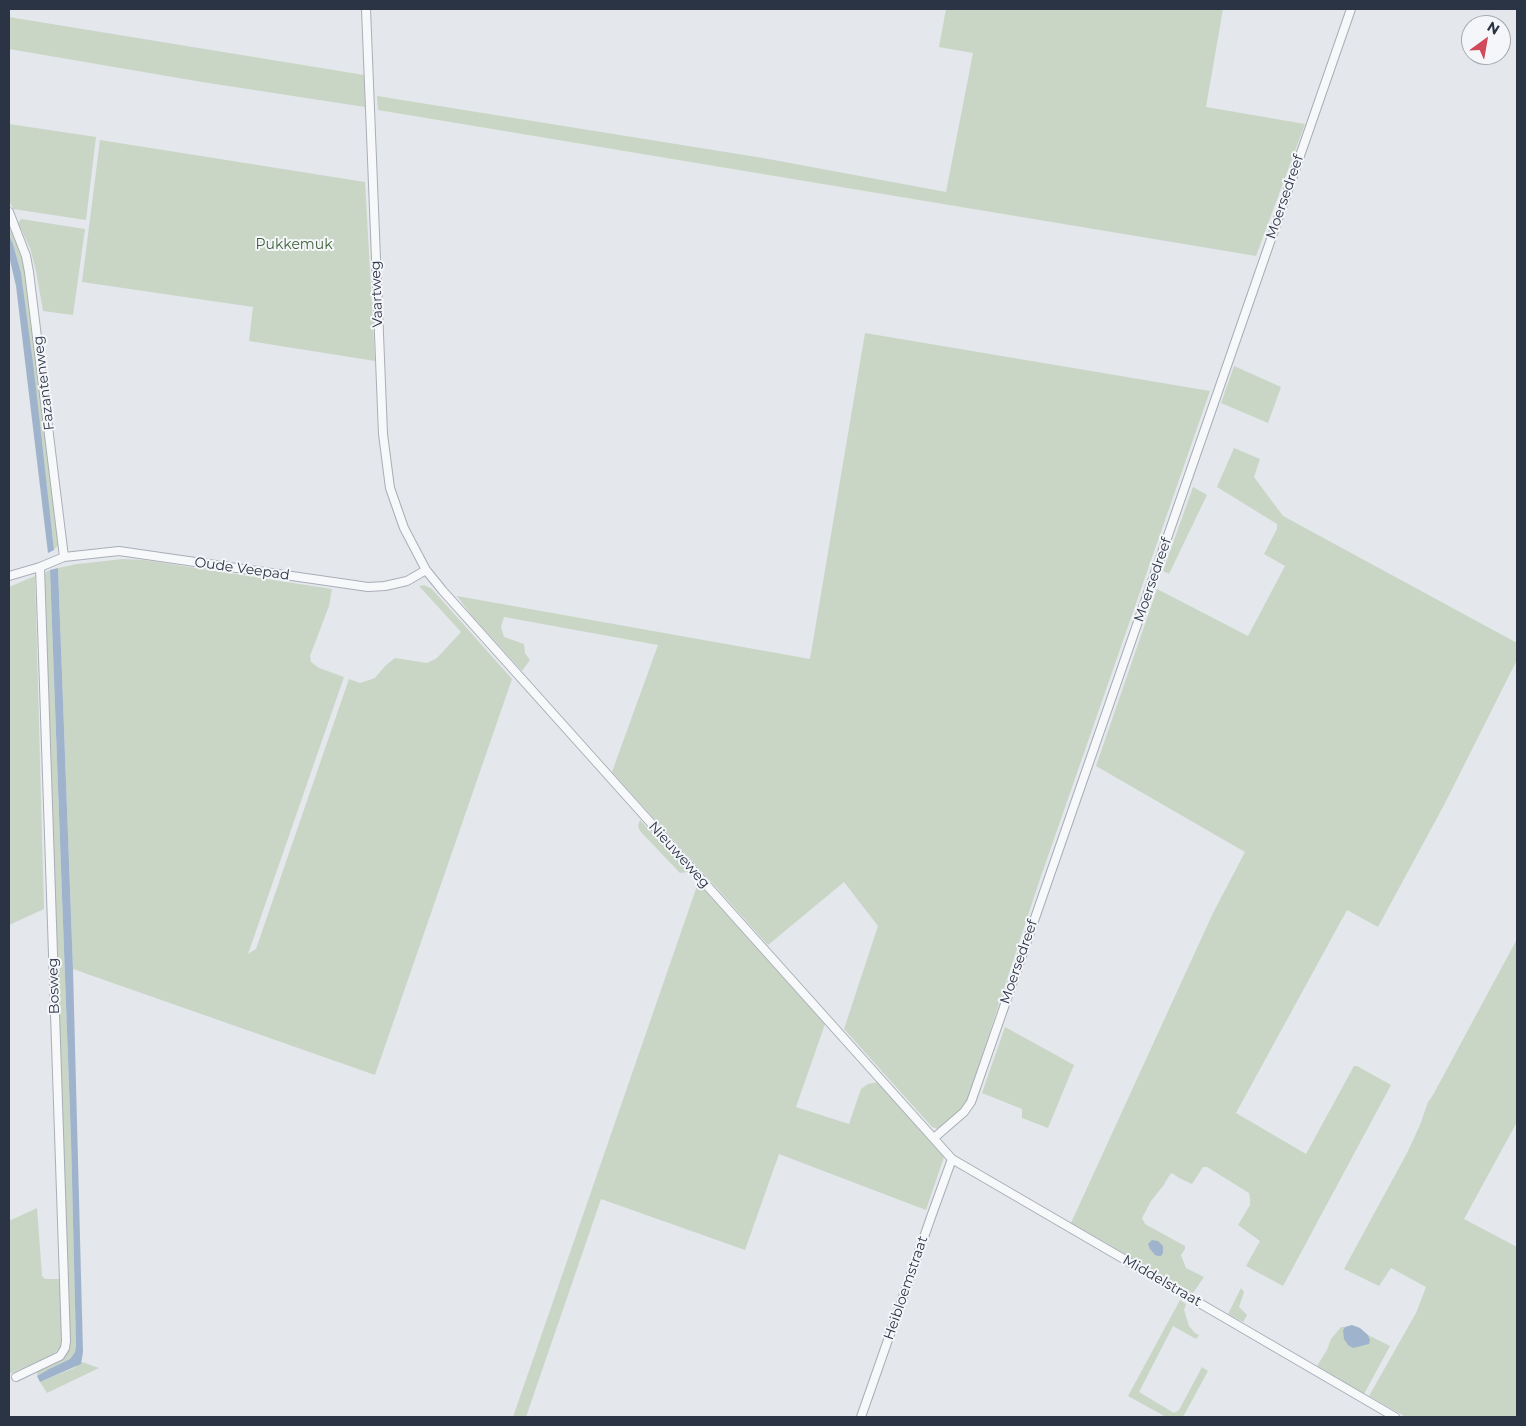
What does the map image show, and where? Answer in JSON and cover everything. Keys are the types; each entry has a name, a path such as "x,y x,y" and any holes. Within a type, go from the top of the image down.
{"street":[{"name":"Vaartweg","path":"366,9 383,434 390,488 404,528 426,570"},
{"name":"Moersedreef","path":"934,1138 964,1112 971,1102 1351,9"},
{"name":"Fazantenweg","path":"9,212 26,256 29,272 60,558"},
{"name":"Oude Veepad","path":"9,576 40,567 60,558 119,551 368,587 385,586 407,581 426,570"},
{"name":"Bosweg","path":"16,1377 60,1356 65,1348 66,1341 40,567"},
{"name":"Nieuweweg","path":"426,570 462,613 934,1138"},
{"name":"Middelstraat","path":"934,1138 952,1159 1395,1417"},
{"name":"Heibloemstraat","path":"861,1417 952,1159"}],"green space":[{"path":"946,9 1223,9 1206,107 1305,124 1256,256 378,110 377,96 763,158 946,192 973,53 939,47"},
{"path":"9,17 364,75 365,107 202,82 9,49"},
{"path":"9,124 96,137 86,220 13,209 9,200"},
{"name":"Pukkemuk","path":"100,140 365,182 375,361 249,341 253,307 82,282"},
{"path":"21,219 85,229 73,315 43,311 30,248 18,223"},
{"path":"9,231 13,231 26,267 59,544 54,550 21,273"},
{"path":"865,333 1210,391 1039,882 967,1101 963,1108 938,1129 932,1127 844,1029 878,926 844,882 768,945 612,772 658,645 504,617 501,627 504,637 524,644 525,653 530,660 522,671 472,616 457,596 810,659"},
{"path":"1234,366 1281,387 1268,423 1221,403"},
{"path":"1234,448 1260,459 1254,477 1283,516 1517,643 1517,660 1444,805 1378,927 1347,910 1236,1113 1306,1154 1354,1066 1391,1085 1283,1286 1246,1266 1260,1241 1238,1225 1250,1205 1249,1193 1207,1167 1203,1167 1192,1184 1172,1173 1169,1176 1151,1201 1142,1218 1145,1224 1185,1246 1181,1255 1186,1268 1204,1277 1193,1293 1071,1223 1213,913 1245,852 1096,766 1157,589 1248,636 1285,566 1264,554 1277,529 1277,524 1217,487"},
{"path":"1193,487 1207,495 1169,574 1163,571"},
{"path":"123,559 144,560 332,589 329,606 310,656 311,662 319,668 344,677 248,954 256,949 349,679 360,683 375,678 395,658 427,663 437,658 461,632 419,586 424,585 432,589 512,679 375,1075 73,969 58,568"},
{"path":"50,570 71,1140 76,1345 75,1352 70,1359 37,1376 37,1369 55,1360 69,1331 44,576"},
{"path":"35,576 44,909 9,925 9,587"},
{"path":"640,820 688,872 680,873 640,831 638,826"},
{"path":"698,883 825,1024 796,1107 849,1124 861,1089 868,1084 878,1082 944,1157 926,1210 779,1154 745,1250 601,1199 526,1417 513,1417"},
{"path":"1517,939 1517,1122 1464,1219 1517,1247 1517,1417 1406,1417 1369,1396 1416,1313 1426,1287 1391,1268 1379,1286 1344,1269 1407,1153 1428,1102"},
{"path":"1005,1027 1074,1065 1048,1128 1022,1118 1022,1109 982,1093"},
{"path":"37,1208 42,1276 45,1279 60,1279 62,1346 52,1355 9,1374 9,1221"},
{"path":"1241,1288 1244,1292 1239,1307 1247,1315 1243,1322 1228,1314"},
{"path":"1180,1300 1186,1304 1184,1310 1189,1326 1199,1335 1196,1339 1173,1326 1139,1392 1174,1413 1179,1410 1202,1367 1208,1371 1183,1417 1166,1417 1128,1396"},
{"path":"1341,1327 1345,1327 1343,1330 1370,1340 1368,1335 1390,1346 1364,1394 1317,1366 1327,1350 1331,1339"},
{"path":"82,1362 99,1368 47,1393 40,1382 74,1368"}],"water":[{"path":"9,235 21,273 34,371 54,550 48,553 16,286 9,256"},
{"path":"58,568 73,969 83,1352 81,1364 40,1382 37,1376 70,1359 75,1352 76,1345 71,1140 50,570"},
{"path":"1152,1240 1158,1241 1163,1246 1161,1256 1155,1255 1150,1249 1148,1244"},
{"path":"1352,1325 1360,1328 1368,1335 1369,1344 1353,1348 1348,1345 1344,1339 1343,1330 1345,1327"}]}
